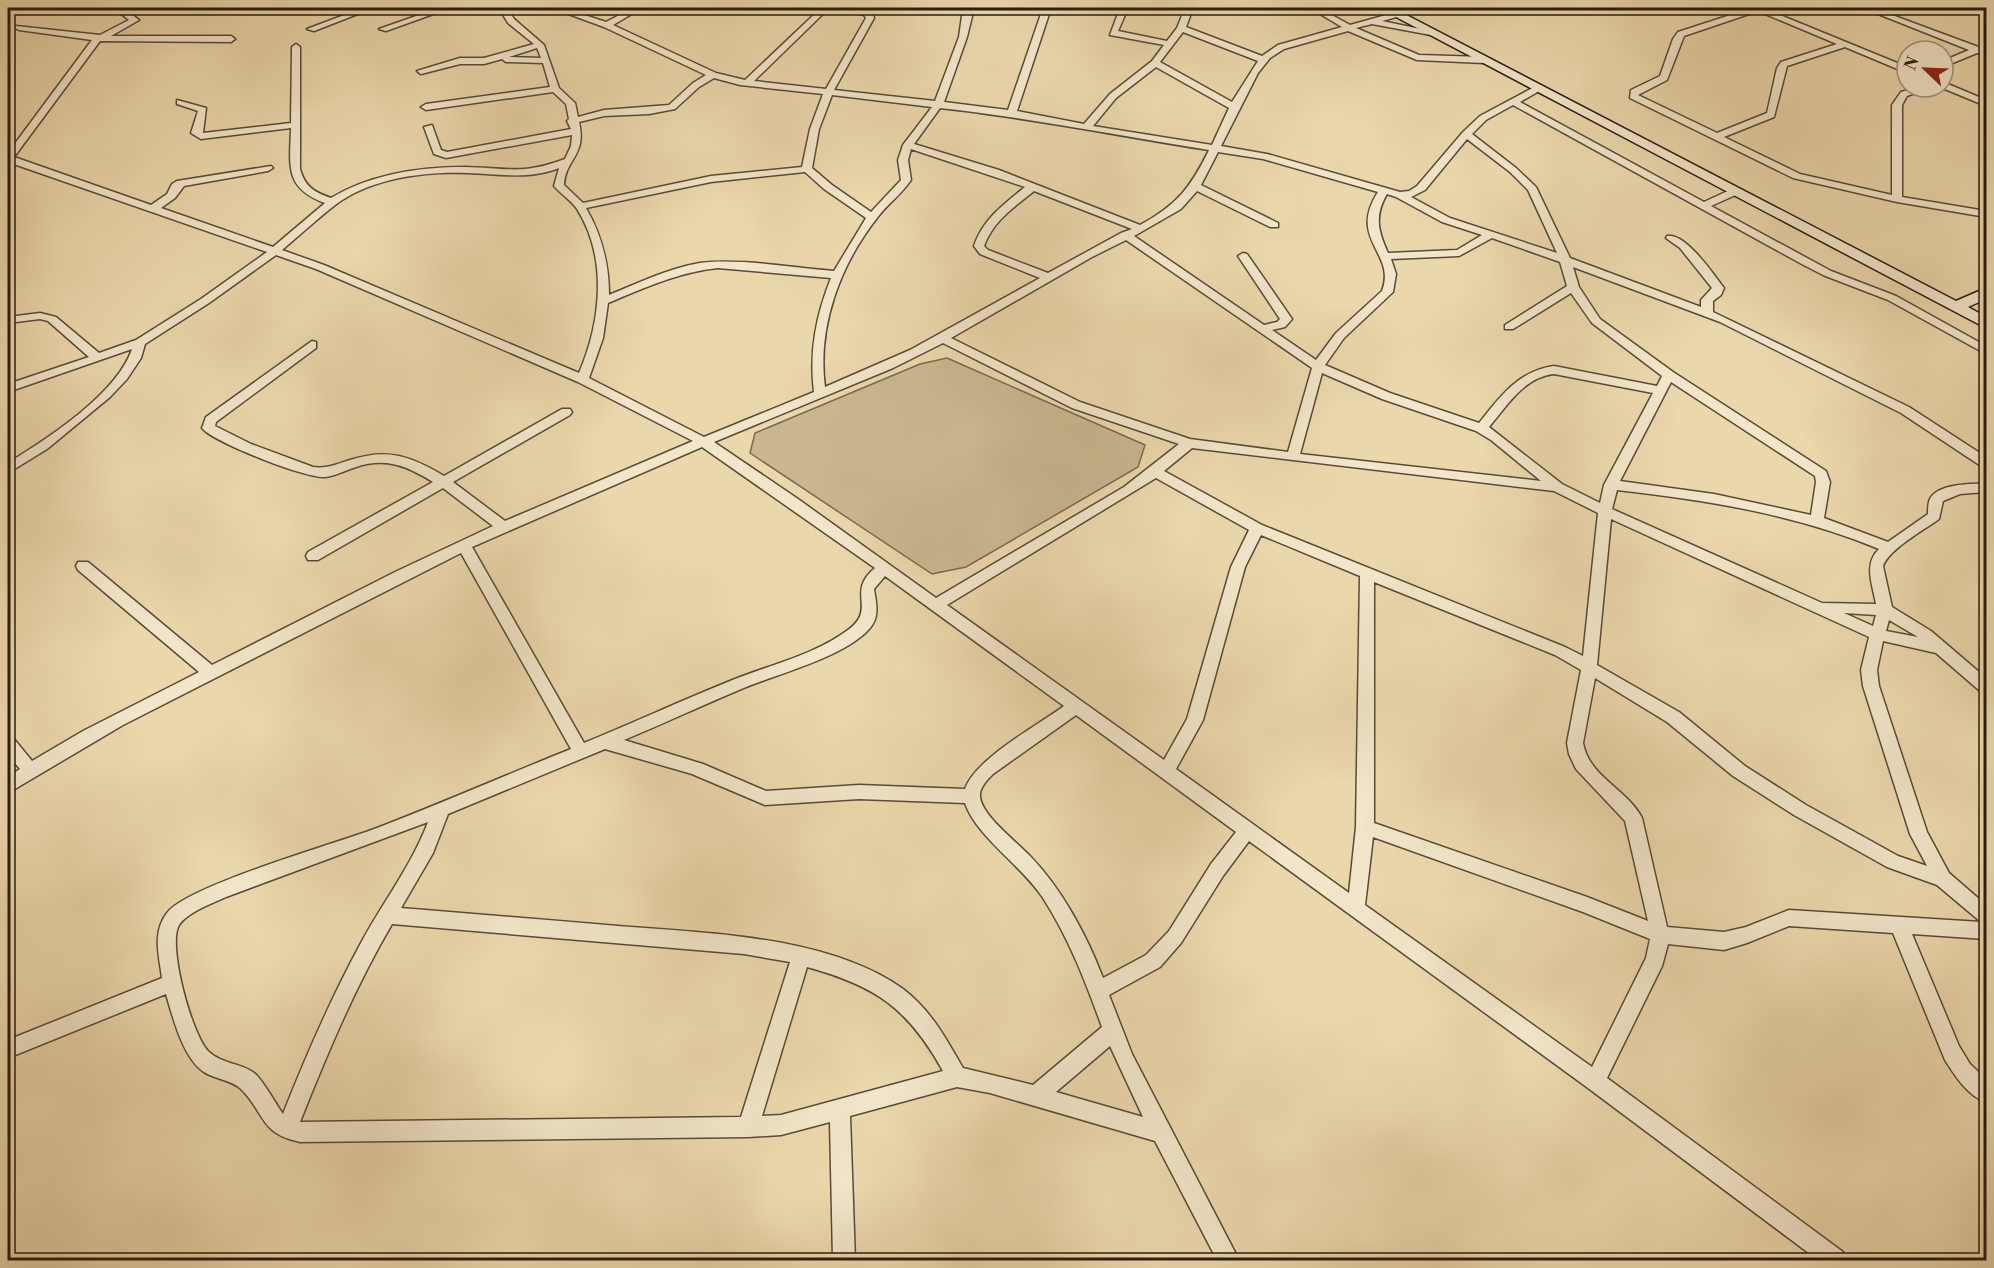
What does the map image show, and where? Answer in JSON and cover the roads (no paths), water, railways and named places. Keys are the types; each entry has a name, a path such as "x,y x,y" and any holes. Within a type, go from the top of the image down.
{"main road":[{"path":"1391,11 1986,323"},
{"path":"1956,307 1986,293"}],"street":[{"path":"8,172 13,160 98,38 135,20 118,8"},
{"path":"310,29 369,8"},
{"path":"383,29 446,8"},
{"path":"503,8 511,21 540,45 555,89 570,103 572,121 576,131 576,142 569,161 561,172 559,186 580,206 595,231 600,245 602,302 593,351 582,379"},
{"path":"556,8 607,26 714,75 747,83 1012,112 1086,128 1215,147 1284,161 1400,195 1446,220 1565,260 1707,312 1905,410 1986,463"},
{"path":"607,26 638,8"},
{"path":"747,83 825,8"},
{"path":"807,169 815,122 827,92 870,18 866,13 840,8"},
{"path":"820,394 816,372 821,328 829,296 843,263 872,217 906,180 903,160 908,145 939,103 959,48 970,8"},
{"path":"1012,112 1047,8"},
{"path":"1124,8 1113,33 1170,44"},
{"path":"1086,128 1113,96 1155,63 1181,28 1189,8"},
{"path":"1314,8 1349,28 1422,59 1484,60"},
{"path":"1895,65 1758,8 1681,34 1677,39 1664,78 1634,92 1633,96 1797,176 1897,199 1986,214"},
{"path":"1875,8 1982,52"},
{"path":"1981,8 1986,9"},
{"path":"8,786 30,770 211,673 503,527 899,361 944,339 1178,206 1195,186 1234,107 1262,59 1273,49 1371,21 1391,11"},
{"path":"1371,21 1431,32"},
{"path":"19,28 98,38 231,39"},
{"path":"1181,28 1262,59"},
{"path":"1716,137 1766,119 1771,115 1781,68 1784,64 1846,44"},
{"path":"491,59 540,45"},
{"path":"296,47 295,169 298,183 311,194 332,202"},
{"path":"1955,60 1982,52"},
{"path":"421,71 460,61 491,59 547,61"},
{"path":"1155,63 1234,107"},
{"path":"572,121 603,113 649,111 672,107 696,85 714,75"},
{"path":"1400,195 1411,194 1421,188 1466,134 1483,118 1512,100 1538,88"},
{"path":"426,107 555,89"},
{"path":"1955,90 1986,103"},
{"path":"1897,199 1897,105 1901,99"},
{"path":"1512,100 1827,273 1892,298 1986,351"},
{"path":"180,102 203,110 196,133 201,136 210,137 295,125"},
{"path":"429,127 437,152 446,155 576,131"},
{"path":"1466,134 1513,170 1532,189 1565,260 1573,287 1596,321 1669,375 1760,432 1821,474 1823,482 1817,521"},
{"path":"908,145 1033,186 1139,228"},
{"path":"13,160 335,273 582,379 705,442 1077,706 1595,1081 1835,1260"},
{"path":"8,388 140,342 205,301 274,252 332,202 352,190 403,174 442,170 523,174 543,171 569,161"},
{"path":"152,209 171,196 176,186 181,183 268,168"},
{"path":"580,206 711,179 807,169 828,187 872,217"},
{"path":"1033,186 998,216 984,233 979,246 984,252 1050,278"},
{"path":"1195,186 1274,225"},
{"path":"1293,457 1318,366 1333,342 1387,292 1392,284 1392,275 1374,230 1372,217 1384,191"},
{"path":"1705,206 1736,191"},
{"path":"1384,256 1459,253 1491,234"},
{"path":"1125,235 1318,366 1386,396 1481,428 1502,441 1557,487 1876,634 1942,648"},
{"path":"1671,238 1684,246 1718,288 1717,293 1707,300 1707,312"},
{"path":"1243,256 1286,319 1281,325 1262,329"},
{"path":"602,302 659,278 698,267 718,266 838,275"},
{"path":"1509,327 1573,287"},
{"path":"8,320 40,316 52,319 98,358"},
{"path":"944,339 1076,405 1189,443 1557,487"},
{"path":"8,469 52,440 114,387 139,353 140,342"},
{"path":"312,345 210,420 208,428 276,459 316,472 332,471 376,457 396,457 409,462 441,482 503,527"},
{"path":"1481,428 1523,382 1543,370 1554,370 1661,391"},
{"path":"1595,1081 1655,960 1660,934 1633,818 1626,806 1583,767 1575,755 1575,743 1589,668 1605,511 1611,485 1669,375"},
{"path":"313,556 566,412"},
{"path":"936,604 1129,490 1155,472 1189,443"},
{"path":"1155,472 1257,528 1529,637 1589,668 1665,712 1739,771 1791,805 1893,862 1943,879"},
{"path":"1611,485 1753,506 1817,521 1889,548"},
{"path":"1986,488 1958,489 1942,495 1937,499 1934,516 1879,557 1876,566 1885,610 1876,634 1869,670 1871,686 1919,834 1943,879 1986,916"},
{"path":"1166,771 1195,720 1238,567 1257,528"},
{"path":"464,546 581,752"},
{"path":"83,566 211,673"},
{"path":"885,568 873,578 867,589 870,614 865,624 852,635 822,652 741,683 381,834 220,891 193,904 174,917 165,934 172,983 185,1025 200,1057 212,1066 247,1080 276,1122 287,1129 300,1132 781,1125 957,1077 990,1083 1160,1132"},
{"path":"1356,908 1365,827 1367,574"},
{"path":"1817,606 1885,610 1916,627 1986,687"},
{"path":"1077,706 987,769 976,782 971,796 977,814 1026,863 1049,892 1088,963 1124,1059 1228,1260"},
{"path":"604,742 652,754 697,769 765,798 859,792 971,796"},
{"path":"8,744 30,770"},
{"path":"287,1129 319,1048 368,948 427,848 442,808"},
{"path":"1365,827 1587,905 1660,934 1724,941 1789,918 1986,931"},
{"path":"1098,991 1153,961 1175,938 1216,870 1248,830"},
{"path":"388,915 744,945 801,956 857,976 910,1006 928,1026 957,1077"},
{"path":"1900,927 1952,1053 1963,1071 1986,1092"},
{"path":"748,1127 801,956"},
{"path":"8,1049 172,983"},
{"path":"1036,1096 1113,1030"},
{"path":"840,1110 844,1260"},
{"path":"1799,1234 1822,1260"}]}
